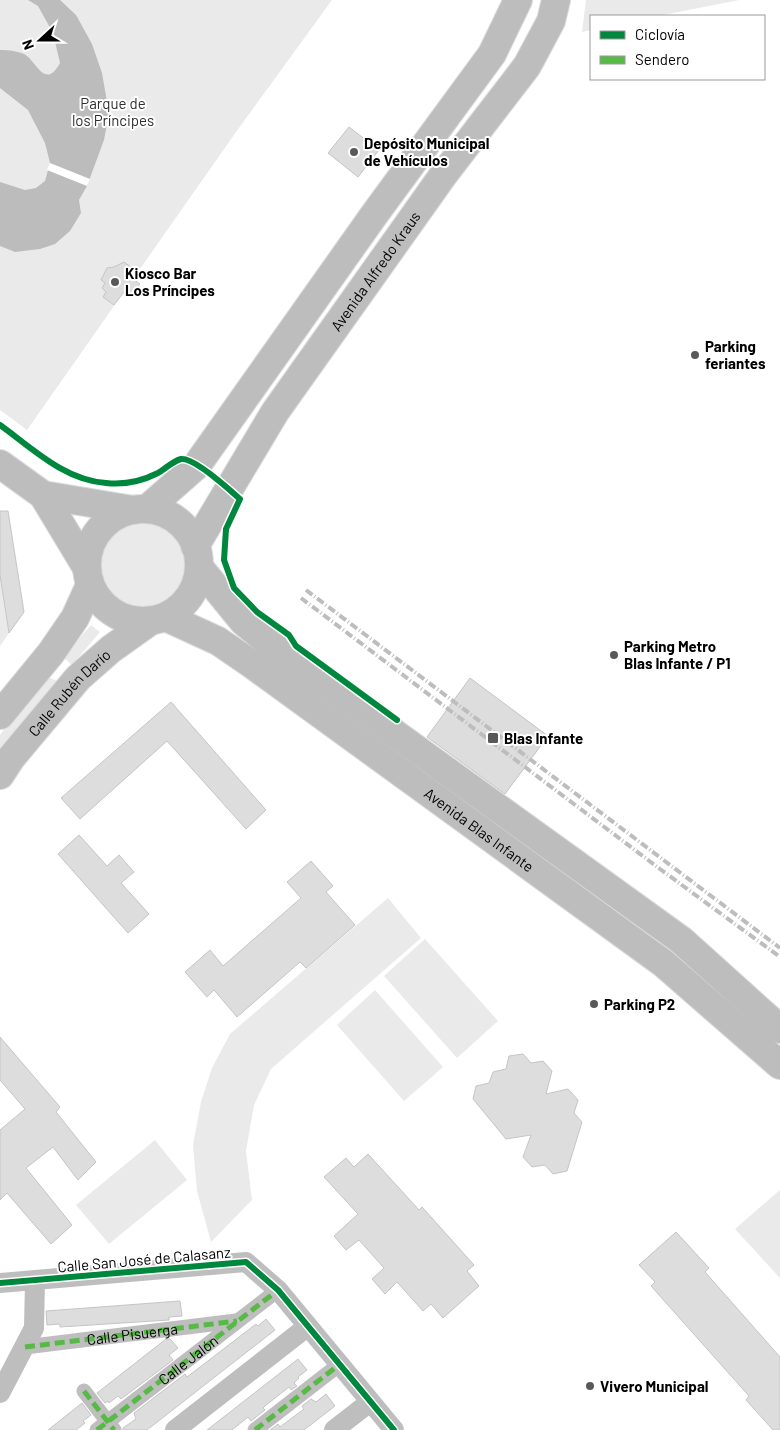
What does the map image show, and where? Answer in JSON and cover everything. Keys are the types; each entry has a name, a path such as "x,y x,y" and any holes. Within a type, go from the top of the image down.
{"main road":[{"path":"0,715 51,653 75,618 88,576 88,552 94,537 104,524 118,515 140,509 197,465 374,215 492,54 518,0"},
{"name":"Avenida Alfredo Kraus","path":"197,556 275,412 444,174 527,66 551,21 556,0"},
{"path":"0,464 43,495 88,576 99,601 113,614 130,620 156,620 177,610 189,598 196,583 197,556 188,532 177,520 162,512 43,495"},
{"name":"Avenida Blas Infante","path":"197,556 242,621 269,643 681,940 780,1029"},
{"name":"Avenida Blas Infante","path":"156,620 170,620 218,641 253,665 662,963 780,1065"},
{"name":"Calle Rubén Darío","path":"0,775 11,758 78,678 111,649 156,620"}],"street":[{"name":"Calle San José de Calasanz","path":"0,1283 246,1262 278,1290 394,1430"},
{"path":"0,1393 34,1328 35,1281"},
{"name":"Calle Jalón","path":"106,1427 278,1290"},
{"name":"Calle Pisuerga","path":"25,1347 237,1321"},
{"path":"176,1430 308,1326"},
{"path":"255,1430 340,1364"},
{"path":"84,1391 106,1427"},
{"path":"334,1430 370,1402"}],"green space":[{"name":"Parque de los Príncipes","path":"0,0 332,0 236,132 27,430 0,410"},
{"path":"586,0 739,0 663,15 590,15 590,30 582,32"},
{"path":"146,521 163,525 178,534 187,549 191,566 187,583 178,598 163,607 146,611 129,607 114,598 105,583 101,566 105,549 114,534 129,525"},
{"path":"0,575 9,633 0,646"},
{"path":"91,625 100,632 72,665 63,657"},
{"path":"48,677 57,681 0,751 0,735"},
{"path":"388,898 421,938 271,1069 254,1105 246,1151 252,1200 211,1242 197,1191 193,1145 201,1102 212,1068 230,1034"},
{"path":"425,939 498,1021 457,1058 384,976"},
{"path":"375,990 443,1067 404,1101 337,1025"},
{"path":"155,1140 187,1180 109,1244 76,1205"},
{"path":"780,1190 780,1278 735,1229"}],"shaded area":[{"path":"28,0 60,0 76,15 92,44 102,73 109,113 104,140 87,186 79,200 81,213 70,231 55,244 40,249 15,252 0,246 0,182 25,190 36,188 45,181 50,163 45,143 28,110 0,88 0,50 24,54 38,69 46,74 50,74 60,63 53,33 38,6"}],"pier":[{"path":"50,163 90,179 87,186 47,170"}],"building":[{"name":"Depósito Municipal de Vehículos","path":"349,127 379,150 358,177 328,153"},
{"path":"124,262 138,272 133,279 140,284 130,296 124,292 114,305 103,297 106,292 102,288 105,283 101,280 107,268"},
{"path":"0,511 8,511 24,612 9,633 0,575"},
{"path":"470,678 548,736 505,794 427,737"},
{"path":"171,702 266,810 246,829 167,741 80,819 61,798"},
{"path":"79,835 107,866 119,855 134,872 121,883 149,914 128,933 58,854"},
{"path":"311,861 333,886 326,892 355,925 306,968 300,962 237,1017 214,990 207,997 185,972 210,950 223,966 301,898 287,882"},
{"path":"0,1037 60,1107 56,1112 96,1162 78,1180 53,1147 26,1168 72,1225 51,1244 7,1193 0,1200 0,1130 25,1109 0,1080"},
{"path":"523,1054 531,1063 543,1061 552,1071 546,1094 568,1089 578,1100 574,1113 582,1122 567,1171 553,1174 545,1165 532,1167 523,1157 531,1135 506,1139 473,1099 476,1086 489,1083 493,1072 506,1069 509,1056"},
{"path":"368,1154 419,1210 422,1207 474,1265 467,1271 479,1286 443,1318 431,1304 423,1311 397,1282 385,1294 372,1279 384,1268 359,1240 346,1250 334,1236 358,1214 324,1177 346,1158 354,1167"},
{"path":"676,1232 709,1268 705,1272 780,1357 780,1430 773,1430 746,1400 749,1396 651,1286 655,1282 639,1265"},
{"path":"180,1301 182,1316 169,1317 169,1320 60,1327 60,1324 47,1325 46,1311"},
{"path":"266,1319 275,1330 147,1430 123,1430 123,1428 136,1419 134,1413 185,1374 187,1377 256,1324 258,1326"},
{"path":"166,1339 170,1339 178,1348 169,1355 173,1360 121,1399 118,1396 109,1403 108,1401 105,1403 97,1393"},
{"path":"298,1359 307,1370 294,1383 297,1386 291,1390 289,1387 265,1406 263,1408 265,1410 251,1421 248,1417 232,1430 207,1430"},
{"path":"326,1394 335,1406 304,1430 270,1430 278,1424 280,1427 304,1409 302,1406 311,1399 316,1402"},
{"path":"82,1403 91,1415 83,1421 85,1423 76,1430 48,1430"}],"railway":[{"path":"306,590 780,948"},
{"path":"301,598 660,869 780,957"}],"marked path":[{"path":"97,1430 278,1290"},
{"path":"25,1347 237,1321"},
{"path":"255,1430 340,1364"},
{"path":"84,1391 114,1430"}],"cycle path":[{"path":"0,425 49,462 76,476 91,481 126,483 139,480 158,473 181,459 203,468 240,499 226,529 224,560 234,588 257,612 289,635 296,646 397,720"},
{"path":"0,1283 246,1262 278,1290 394,1430"}],"place":[{"name":"Depósito Municipal de Vehículos","path":"354,152"},
{"name":"Kiosco Bar Los Príncipes","path":"115,282"},
{"name":"Parking feriantes","path":"695,355"},
{"name":"Parking Metro Blas Infante / P1","path":"614,655"},
{"name":"Blas Infante","path":"493,738"},
{"name":"Parking P2","path":"594,1004"},
{"name":"Vivero Municipal","path":"590,1386"}]}
